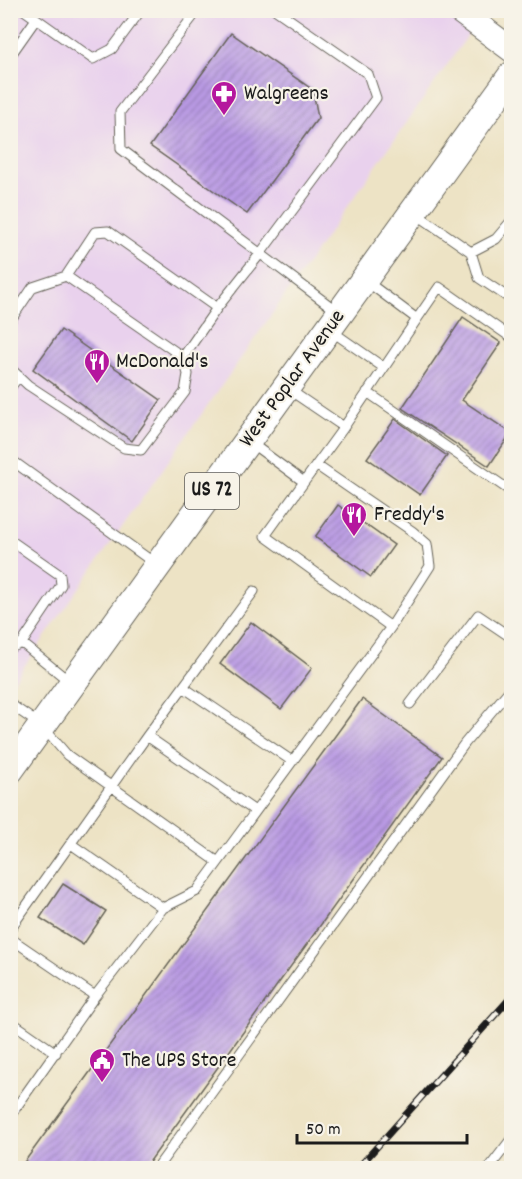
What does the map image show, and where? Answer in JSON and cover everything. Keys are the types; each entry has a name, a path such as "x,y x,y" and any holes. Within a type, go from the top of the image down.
{"main road":[{"path":"458,10 512,50"},
{"name":"West Poplar Avenue","path":"10,770 512,75"}],"lane":[{"path":"24,10 93,59 111,49 141,10"},
{"path":"198,10 120,112 121,149 260,254 383,367"},
{"path":"183,357 217,308 376,98 368,74 276,10"},
{"path":"10,56 36,19"},
{"path":"413,212 471,252 479,278 512,300"},
{"path":"471,252 496,239 512,220"},
{"path":"10,321 33,287 66,276 95,232 108,231 217,308"},
{"path":"10,368 28,385 124,448 141,450 185,392 188,374 183,357 66,276"},
{"path":"364,280 417,319"},
{"path":"391,627 265,536 344,427 439,287 512,338"},
{"path":"10,388 19,376"},
{"path":"286,387 344,427"},
{"path":"367,393 512,492"},
{"path":"248,441 303,482"},
{"path":"10,459 158,566"},
{"path":"10,1116 95,996 163,908 197,891 391,627 430,566 427,544 412,531 316,465"},
{"path":"10,540 60,575 61,585 22,643 10,648"},
{"path":"10,929 147,736 254,591"},
{"path":"410,704 478,615 512,638"},
{"path":"22,643 73,684"},
{"path":"183,687 292,761"},
{"path":"157,1168 465,743 512,687"},
{"path":"10,704 42,726 67,755 113,785 218,862"},
{"path":"147,736 255,811"},
{"path":"71,844 163,908"},
{"path":"10,938 95,996"},
{"path":"10,1021 56,1053"},
{"path":"489,1168 512,1138"}],"shaded area":[{"path":"11,11 485,11 11,685"}],"building":[{"name":"Walgreens","path":"231,33 313,90 318,118 247,214 150,146"},
{"path":"463,317 501,343 462,400 511,433 489,466 402,408"},
{"name":"McDonald's","path":"61,330 161,400 132,441 33,369"},
{"path":"395,419 447,456 420,495 367,458"},
{"path":"338,505 394,545 371,577 315,537"},
{"path":"251,622 312,668 281,709 220,664"},
{"path":"362,699 442,757 145,1168 20,1168"},
{"path":"63,884 106,911 83,945 40,918"}],"railway":[{"path":"358,1168 512,996"}],"place":[{"name":"Walgreens","path":"224,117"},
{"name":"McDonald's","path":"97,385"},
{"name":"Freddy's","path":"354,538"},
{"name":"The UPS Store","path":"102,1084"}]}
